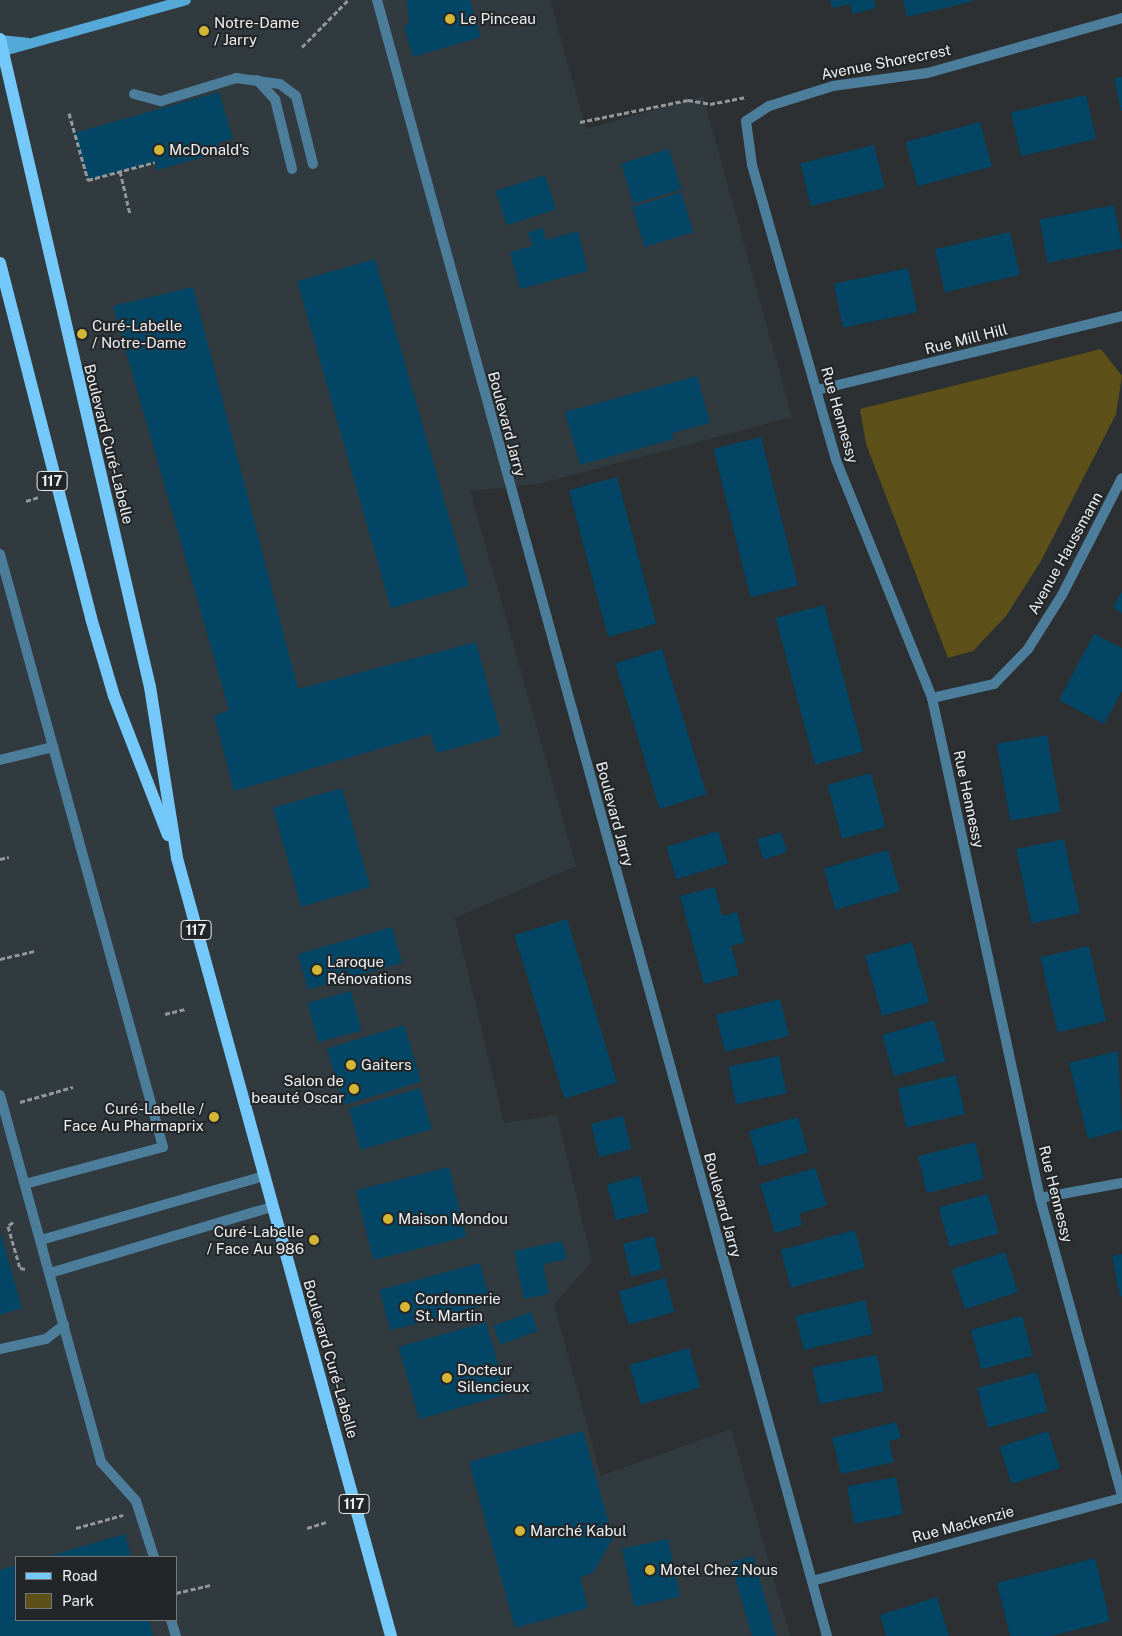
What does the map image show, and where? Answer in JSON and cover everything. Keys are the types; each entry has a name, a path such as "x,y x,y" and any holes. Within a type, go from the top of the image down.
{"main road":[{"name":"Boulevard Curé-Labelle","path":"1,44 150,687 177,858"},
{"name":"Boulevard Curé-Labelle","path":"0,263 90,618 114,696 177,858 391,1636"}],"street":[{"path":"1,44 33,43 186,0"},
{"name":"Boulevard Jarry","path":"377,0 827,1636"},
{"name":"Avenue Shorecrest","path":"746,121 769,106 833,86 926,73 1122,18"},
{"path":"252,78 275,99 292,169"},
{"path":"134,94 161,101 252,78 280,84 296,96 313,164"},
{"name":"Rue Hennessy","path":"746,121 752,165 836,460 932,698 1040,1198 1122,1497"},
{"name":"Rue Mill Hill","path":"817,390 1122,316"},
{"name":"Avenue Haussmann","path":"932,698 994,684 1028,649 1062,595 1122,478"},
{"path":"0,554 163,1147 25,1184"},
{"path":"0,760 53,747"},
{"path":"0,1095 101,1462 136,1501 154,1556"},
{"path":"41,1240 264,1176"},
{"path":"1040,1198 1122,1184"},
{"path":"50,1273 272,1207"},
{"path":"0,1350 46,1339 64,1325"},
{"name":"Rue Mackenzie","path":"812,1581 1122,1497"},
{"path":"172,1621 176,1636"}],"path":[{"path":"302,47 348,0"},
{"path":"580,122 688,100 710,104 746,98"},
{"path":"69,113 88,180 155,162"},
{"path":"120,172 130,214"},
{"path":"26,500 39,497"},
{"path":"0,859 9,856"},
{"path":"0,960 35,950"},
{"path":"165,1014 185,1009"},
{"path":"3,1107 73,1087"},
{"path":"11,1213 14,1225 8,1226 20,1268 26,1267 29,1279"},
{"path":"76,1528 124,1515 126,1523"},
{"path":"307,1528 327,1522"},
{"path":"178,1593 211,1585"}],"shaded area":[{"path":"0,0 550,0 586,129 703,96 792,417 538,484 470,491 576,866 455,918 504,1123 557,1115 592,1262 554,1304 601,1476 731,1429 790,1636 0,1636"}],"green space":[{"path":"1101,349 1122,376 1116,414 1041,561 1006,616 973,651 948,658 866,444 860,409"}],"building":[{"path":"407,0 470,0 481,37 413,57 404,27 409,23"},
{"path":"830,0 874,0 876,8 852,14 850,4 832,8"},
{"path":"903,0 974,0 974,1 907,17"},
{"path":"1122,77 1122,111 1121,111 1114,78"},
{"path":"219,92 233,139 218,143 221,152 157,170 155,162 88,180 74,133"},
{"path":"1086,95 1096,139 1021,156 1011,112"},
{"path":"980,122 992,166 918,186 906,142"},
{"path":"874,145 885,188 811,206 800,163"},
{"path":"669,149 681,189 633,204 621,164"},
{"path":"545,175 556,209 507,225 496,191"},
{"path":"681,192 693,232 645,247 632,207"},
{"path":"1114,205 1122,248 1048,263 1039,220"},
{"path":"543,228 546,240 578,231 588,271 520,289 510,252 532,246 528,232"},
{"path":"1010,232 1020,275 945,292 935,249"},
{"path":"375,259 469,586 391,608 297,281"},
{"path":"908,268 917,312 843,328 834,284"},
{"path":"193,287 298,689 476,642 501,735 437,753 430,734 234,791 214,716 229,710 113,306"},
{"path":"697,376 710,423 672,433 674,439 580,465 565,412"},
{"path":"761,437 798,585 750,597 713,449"},
{"path":"617,477 656,624 608,637 569,490"},
{"path":"1122,591 1122,613 1113,608"},
{"path":"824,605 863,752 815,765 776,618"},
{"path":"1094,634 1122,648 1122,691 1104,724 1059,700"},
{"path":"662,649 706,794 660,809 615,663"},
{"path":"1047,735 1061,812 1010,821 997,744"},
{"path":"871,773 885,827 842,839 828,785"},
{"path":"342,788 370,887 301,907 273,808"},
{"path":"718,831 728,864 676,879 666,847"},
{"path":"781,832 787,852 763,859 757,839"},
{"path":"1064,839 1080,913 1032,924 1016,849"},
{"path":"888,850 900,891 835,910 824,868"},
{"path":"715,887 722,916 737,912 745,942 731,946 739,975 704,984 680,896"},
{"path":"567,919 617,1083 564,1099 514,935"},
{"path":"392,927 402,963 308,990 298,954"},
{"path":"912,942 929,1003 882,1016 865,956"},
{"path":"1089,946 1106,1021 1058,1032 1040,957"},
{"path":"351,991 362,1031 318,1042 308,1003"},
{"path":"780,999 789,1036 725,1052 716,1015"},
{"path":"934,1020 946,1061 894,1076 882,1035"},
{"path":"404,1025 421,1081 344,1105 327,1049"},
{"path":"1118,1051 1122,1130 1088,1139 1069,1063"},
{"path":"779,1056 787,1093 736,1104 728,1067"},
{"path":"956,1075 965,1114 907,1127 898,1088"},
{"path":"420,1088 432,1129 361,1150 349,1108"},
{"path":"623,1116 631,1149 599,1157 591,1124"},
{"path":"798,1117 808,1153 759,1167 749,1131"},
{"path":"975,1142 984,1179 927,1193 918,1156"},
{"path":"449,1167 466,1237 373,1260 356,1190"},
{"path":"815,1168 827,1205 799,1214 802,1225 775,1233 760,1184"},
{"path":"640,1176 649,1212 616,1220 607,1184"},
{"path":"988,1194 999,1234 949,1247 939,1207"},
{"path":"855,1230 865,1268 791,1288 781,1250"},
{"path":"0,1231 22,1308 0,1315"},
{"path":"654,1236 662,1269 631,1277 623,1244"},
{"path":"562,1241 567,1259 543,1264 549,1294 524,1299 514,1251"},
{"path":"1005,1252 1018,1292 965,1309 952,1269"},
{"path":"1122,1254 1122,1296 1120,1297 1112,1256"},
{"path":"480,1263 491,1304 390,1330 380,1290"},
{"path":"665,1278 675,1312 629,1325 619,1291"},
{"path":"865,1300 873,1334 804,1350 796,1316"},
{"path":"531,1312 538,1331 500,1344 493,1326"},
{"path":"1022,1316 1033,1356 981,1369 971,1330"},
{"path":"486,1322 507,1394 419,1419 399,1347"},
{"path":"689,1348 700,1387 641,1405 629,1365"},
{"path":"877,1355 884,1391 819,1404 812,1368"},
{"path":"1037,1372 1048,1412 988,1428 977,1388"},
{"path":"896,1422 901,1438 889,1441 894,1462 841,1474 832,1438"},
{"path":"583,1431 613,1538 593,1573 580,1577 588,1608 515,1628 469,1462"},
{"path":"1048,1431 1060,1468 1012,1484 999,1447"},
{"path":"896,1477 903,1514 854,1524 847,1487"},
{"path":"125,1534 131,1556 49,1556"},
{"path":"668,1539 680,1597 634,1606 622,1549"},
{"path":"753,1556 776,1636 752,1636 731,1562"},
{"path":"1095,1558 1110,1621 1051,1636 1010,1636 997,1583"},
{"path":"15,1565 15,1621 149,1621 153,1636 0,1636 0,1570"},
{"path":"937,1597 949,1636 886,1636 880,1615"}],"place":[{"name":"Le Pinceau","path":"450,19"},
{"name":"Notre-Dame / Jarry","path":"204,31"},
{"name":"McDonald's","path":"159,150"},
{"name":"Curé-Labelle / Notre-Dame","path":"82,334"},
{"name":"Laroque Rénovations","path":"317,970"},
{"name":"Gaiters","path":"351,1065"},
{"name":"Salon de beauté Oscar","path":"354,1089"},
{"name":"Curé-Labelle / Face Au Pharmaprix","path":"214,1117"},
{"name":"Maison Mondou","path":"388,1219"},
{"name":"Curé-Labelle / Face Au 986","path":"314,1240"},
{"name":"Cordonnerie St. Martin","path":"405,1307"},
{"name":"Docteur Silencieux","path":"447,1378"},
{"name":"Marché Kabul","path":"520,1531"},
{"name":"Motel Chez Nous","path":"650,1570"}]}
